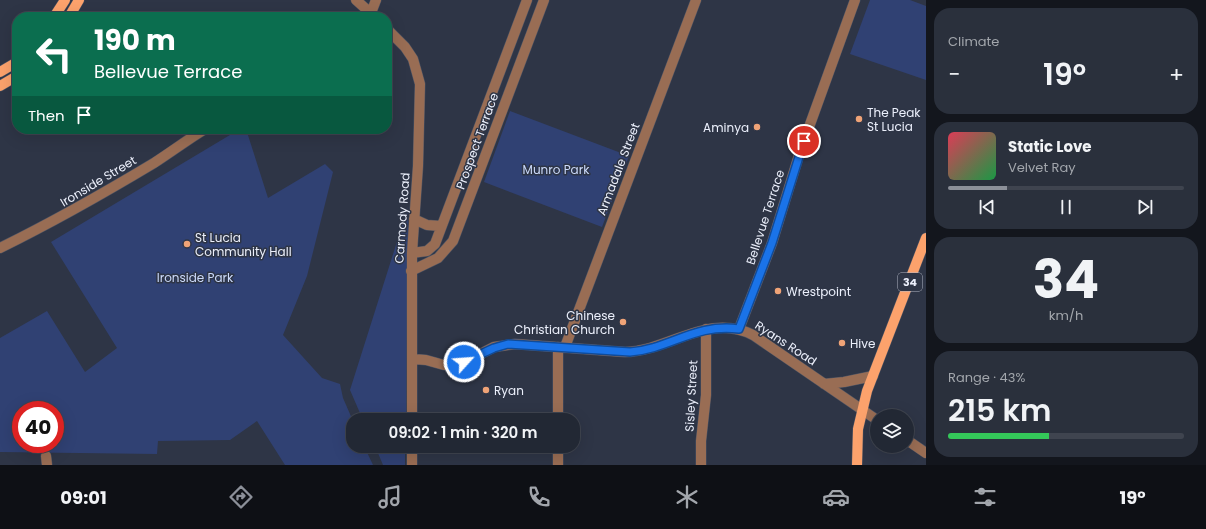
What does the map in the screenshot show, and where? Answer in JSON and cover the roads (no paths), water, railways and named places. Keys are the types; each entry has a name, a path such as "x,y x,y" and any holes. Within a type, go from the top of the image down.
{"main road":[{"path":"57,12 65,0"},
{"path":"71,12 79,0"},
{"path":"0,72 12,65"},
{"path":"0,86 12,79"},
{"name":"34","path":"857,465 858,429 873,376 926,238"}],"street":[{"path":"356,0 370,12"},
{"path":"374,12 376,0"},
{"name":"Prospect Terrace","path":"412,252 431,249 435,244 526,0"},
{"name":"Prospect Terrace","path":"411,271 438,258 453,241 544,0"},
{"name":"Armadale Street","path":"561,347 696,0"},
{"name":"Bellevue Terrace","path":"739,329 772,243 800,152 855,0"},
{"name":"Carmody Road","path":"392,36 405,47 413,59 420,84 418,166 411,271 413,359 412,413"},
{"name":"Ironside Street","path":"0,248 82,206 155,162 197,134"},
{"path":"414,218 427,225 441,226"},
{"name":"Ryans Road","path":"413,359 426,360 444,365 453,365 502,345 516,344 625,352 639,351 706,329 720,327 739,329 753,335 870,415"},
{"name":"Sisley Street","path":"701,465 701,441 706,395 706,329"},
{"path":"558,413 561,347"},
{"path":"824,384 844,382 873,376"},
{"path":"914,445 926,453"},
{"path":"412,453 412,465"},
{"path":"558,453 558,465"}],"place":[{"name":"The Peak St Lucia","path":"859,119"},
{"name":"Aminya","path":"757,127"},
{"name":"St Lucia Community Hall","path":"187,244"},
{"name":"Wrestpoint","path":"778,291"},
{"name":"Chinese Christian Church","path":"623,322"},
{"name":"Hive","path":"842,343"},
{"name":"Ryan","path":"486,390"}],"park label":[{"name":"Munro Park","path":"556,169"},
{"name":"Ironside Park","path":"195,277"}]}
